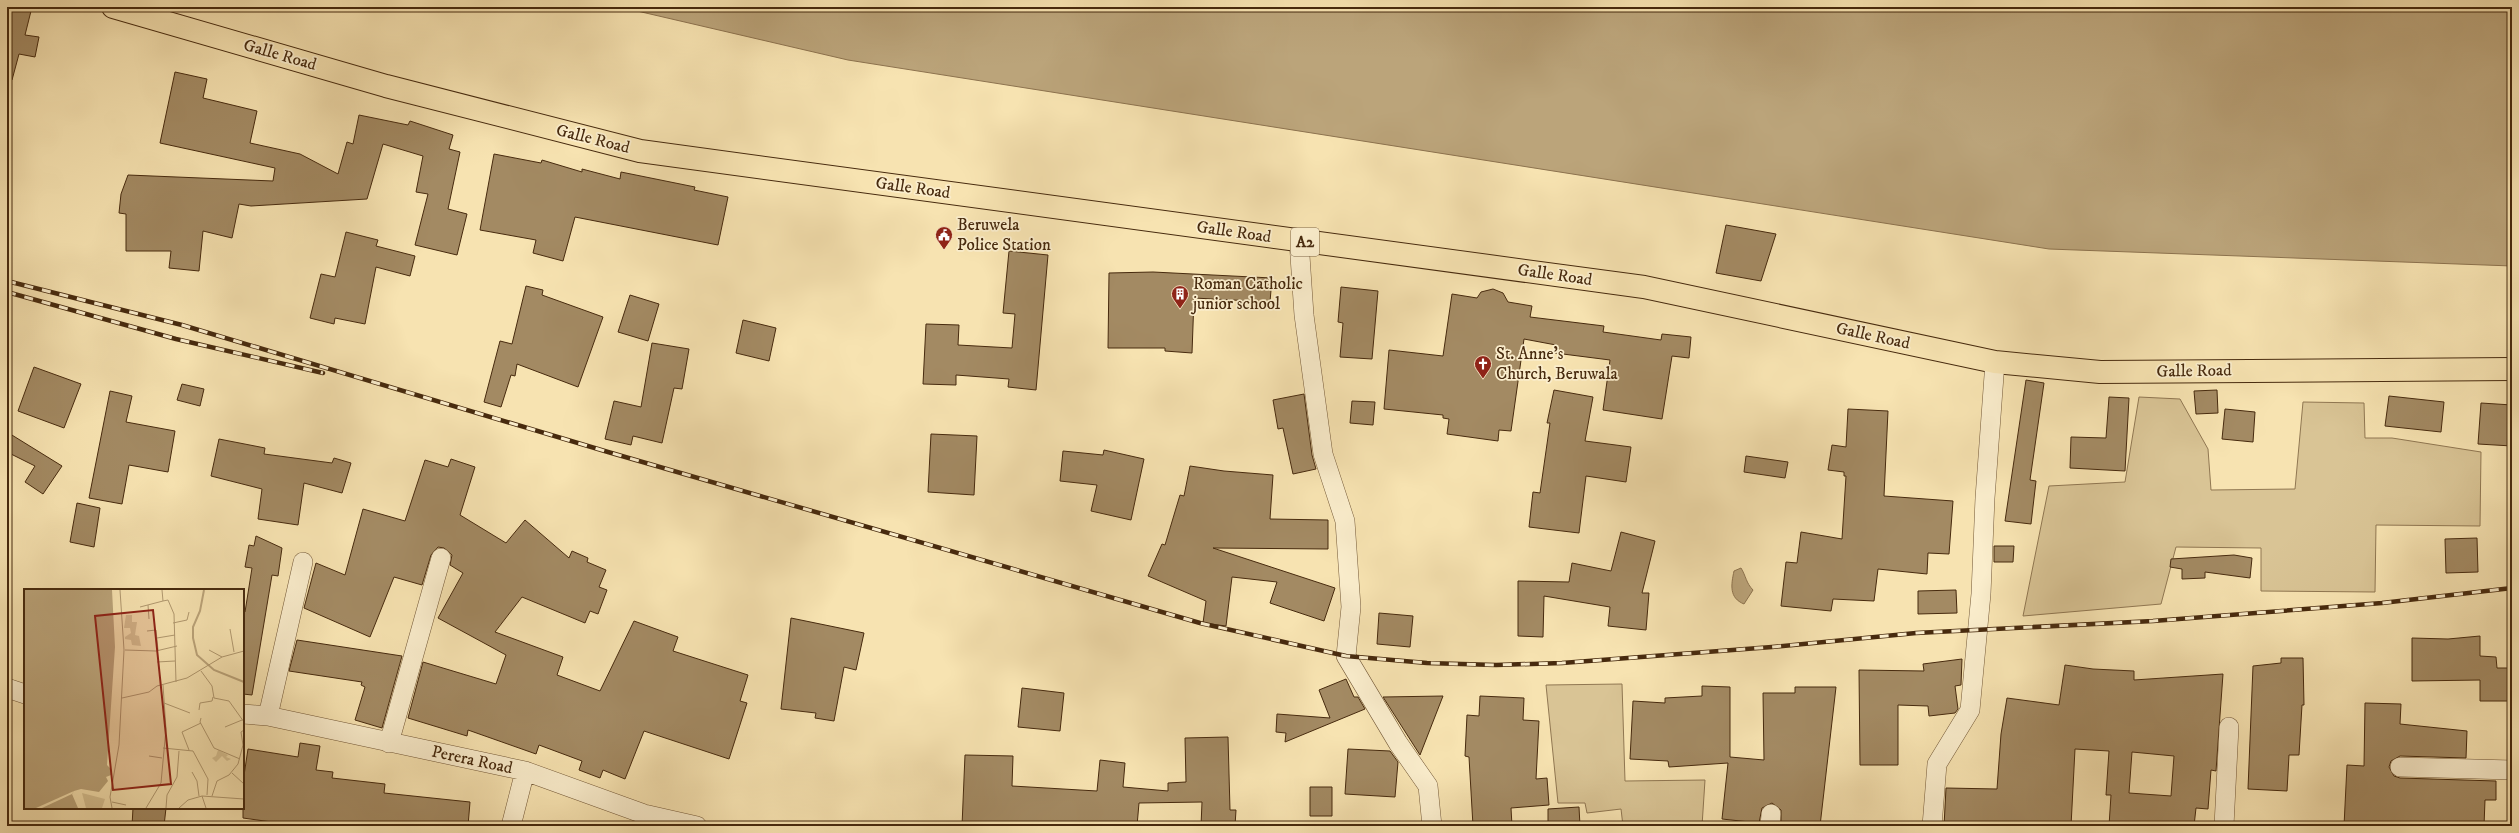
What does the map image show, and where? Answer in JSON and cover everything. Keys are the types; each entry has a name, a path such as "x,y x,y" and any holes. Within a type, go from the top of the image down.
{"highway":[{"name":"Galle Road","path":"113,7 386,86 640,151 1644,287 1995,362 2100,372 2512,369"}],"street":[{"path":"1299,241 1304,315 1323,454 1345,521 1351,607 1346,656 1398,743 1428,786 1432,826"},
{"path":"1932,826 1936,764 1970,710 1981,594 1984,498 1995,362"},
{"path":"389,743 441,558"},
{"path":"268,716 303,562"},
{"path":"7,688 24,694"},
{"name":"Perera Road","path":"244,714 268,716 525,771 644,814 696,826"},
{"path":"2224,826 2229,727"},
{"path":"2400,767 2512,770"},
{"path":"511,826 525,771"}],"shaded area":[{"path":"620,7 2512,7 2512,266 2049,249 848,60"},
{"path":"2139,397 2180,399 2208,449 2211,490 2295,489 2303,402 2364,403 2365,438 2392,438 2481,452 2480,526 2376,525 2375,592 2261,591 2261,548 2176,547 2161,604 2023,616 2049,486 2125,482"},
{"path":"1741,568 1753,590 1744,604 1733,595 1732,590 1734,571"},
{"path":"1622,684 1625,781 1705,780 1702,826 1623,826 1621,809 1587,813 1585,803 1558,803 1546,685"}],"building":[{"path":"7,7 32,7 25,35 39,37 35,57 19,54 12,80 7,79"},
{"path":"175,72 207,79 203,98 257,111 250,143 300,154 338,174 347,142 353,144 359,115 408,125 410,121 453,135 449,149 460,152 448,209 467,214 457,255 415,245 428,194 416,192 423,156 383,144 367,199 251,206 239,204 232,238 203,231 199,271 169,268 171,251 126,251 126,214 119,213 121,194 128,175 273,181 275,168 160,143"},
{"path":"494,154 541,163 542,160 582,172 582,169 620,179 621,172 695,187 694,190 728,197 718,245 575,217 563,261 533,253 536,240 480,230"},
{"path":"1726,225 1776,234 1761,281 1716,273"},
{"path":"346,232 378,240 376,246 415,256 410,276 376,267 365,324 335,318 334,324 310,318 321,274 335,277"},
{"path":"1009,251 1048,255 1036,390 1008,387 1009,379 956,375 956,385 923,384 926,324 959,325 958,345 1012,348 1015,314 1003,313"},
{"path":"1153,272 1272,278 1270,302 1194,298 1192,353 1165,351 1165,348 1108,348 1109,273"},
{"path":"526,286 543,290 542,295 603,317 578,387 517,364 515,376 511,375 501,407 484,402 500,341 512,344"},
{"path":"1341,287 1378,291 1372,359 1340,357 1343,323 1338,322"},
{"path":"1493,289 1503,293 1508,302 1532,306 1530,317 1604,326 1603,332 1661,340 1662,334 1691,337 1689,358 1672,356 1662,419 1603,410 1610,360 1555,353 1556,345 1524,339 1511,431 1499,430 1498,441 1447,434 1449,419 1443,418 1443,415 1384,409 1389,350 1443,356 1452,294 1477,298 1481,292"},
{"path":"630,295 659,304 648,341 618,332"},
{"path":"743,320 776,328 769,361 736,353"},
{"path":"652,343 689,349 682,389 674,388 662,443 633,436 631,445 605,439 614,401 641,407"},
{"path":"34,367 81,384 64,428 18,411"},
{"path":"2026,380 2044,383 2030,480 2036,481 2031,524 2005,521"},
{"path":"182,384 204,389 200,406 177,400"},
{"path":"1554,390 1593,397 1585,441 1631,447 1626,482 1586,476 1579,533 1529,527 1533,492 1540,493 1550,423 1547,423"},
{"path":"2217,390 2218,413 2196,414 2194,391"},
{"path":"110,391 132,396 126,422 175,431 168,472 129,465 122,504 89,498"},
{"path":"1304,394 1312,455 1316,469 1293,474 1283,428 1278,429 1273,400"},
{"path":"2389,396 2444,402 2441,432 2385,426"},
{"path":"2109,397 2129,398 2125,471 2070,468 2071,437 2106,438"},
{"path":"1352,401 1375,402 1373,425 1350,423"},
{"path":"2481,403 2512,405 2512,446 2478,444"},
{"path":"1848,409 1888,411 1884,496 1953,501 1949,554 1928,553 1927,574 1878,569 1874,601 1833,599 1831,611 1781,606 1786,562 1797,563 1801,532 1842,539 1846,476 1844,476 1844,472 1828,470 1832,445 1846,447"},
{"path":"2225,409 2255,412 2253,442 2222,439"},
{"path":"7,432 62,466 43,494 25,482 35,466 7,452"},
{"path":"931,434 977,436 974,495 928,492"},
{"path":"219,439 265,448 264,454 332,463 334,458 351,463 342,493 304,483 298,525 258,519 262,489 211,476"},
{"path":"1104,450 1144,459 1131,520 1091,511 1097,485 1060,481 1063,451 1103,455"},
{"path":"1746,456 1788,462 1785,478 1744,472"},
{"path":"451,459 475,467 460,515 506,543 525,520 569,558 572,551 588,558 587,562 606,570 599,587 607,590 598,614 590,611 585,623 522,597 495,632 563,657 557,675 600,691 634,621 678,637 673,651 748,675 740,701 747,703 729,759 644,731 625,779 603,770 600,778 579,770 582,761 539,745 536,754 468,730 467,736 408,718 423,662 496,684 506,655 438,618 463,573 450,565 452,555 444,548 438,547 431,555 422,585 394,577 370,637 304,608 316,563 345,575 363,509 405,521 425,460 448,467"},
{"path":"1190,466 1224,471 1273,475 1270,519 1328,520 1328,549 1213,548 1335,588 1324,621 1270,603 1277,582 1232,577 1226,626 1203,623 1206,601 1148,576 1162,544 1165,545 1180,495 1184,496"},
{"path":"77,503 100,508 94,547 70,542"},
{"path":"1621,532 1655,541 1642,593 1649,593 1646,630 1608,626 1610,607 1544,596 1543,637 1518,636 1518,581 1569,582 1572,563 1611,571"},
{"path":"256,536 282,548 278,576 272,575 252,695 244,694 244,612 252,568 245,567 249,545 254,546"},
{"path":"2477,538 2478,572 2446,573 2445,539"},
{"path":"1994,546 2014,546 2013,562 1994,562"},
{"path":"2234,555 2252,558 2250,578 2205,572 2205,578 2182,579 2182,569 2170,567 2171,559"},
{"path":"1956,590 1957,613 1918,614 1918,591"},
{"path":"1379,613 1413,616 1410,647 1377,644"},
{"path":"791,618 864,633 856,670 844,667 834,721 815,718 816,713 781,709"},
{"path":"2480,636 2480,656 2496,657 2497,668 2512,668 2512,701 2480,701 2480,680 2412,681 2412,638 2448,639"},
{"path":"297,640 402,656 382,728 355,720 365,687 361,685 362,682 289,671"},
{"path":"2281,658 2303,658 2304,705 2302,705 2299,755 2289,755 2287,791 2248,789 2253,666 2281,663"},
{"path":"1962,659 1961,685 1955,686 1958,709 1955,713 1929,716 1928,706 1898,705 1898,765 1860,765 1859,670 1924,671 1923,664"},
{"path":"2065,665 2093,669 2134,671 2134,680 2223,674 2216,771 2211,770 2208,809 2196,808 2194,826 2109,826 2111,795 2106,795 2109,751 2075,749 2071,826 1944,826 1946,788 1997,789 2001,734 2007,698 2059,705","holes":["2132,752 2174,756 2171,796 2129,793"]},
{"path":"1346,679 1354,697 1358,697 1365,709 1285,742 1286,733 1276,732 1277,714 1330,718 1319,690"},
{"path":"1702,686 1730,687 1730,757 1764,760 1763,693 1795,693 1795,687 1836,687 1820,826 1781,826 1781,810 1772,803 1762,808 1759,823 1722,819 1728,763 1669,767 1668,761 1630,759 1633,701 1665,703 1665,698 1702,696"},
{"path":"1022,688 1064,693 1060,731 1018,727"},
{"path":"1443,696 1420,755 1383,697"},
{"path":"1480,696 1524,698 1523,720 1539,721 1536,779 1547,778 1549,805 1511,808 1512,826 1473,826 1469,757 1465,756 1467,715 1479,716"},
{"path":"2365,703 2401,704 2400,724 2467,731 2466,758 2400,756 2391,761 2389,767 2394,776 2400,778 2496,781 2496,800 2485,800 2484,826 2344,826 2347,765 2364,766"},
{"path":"1228,737 1230,810 1236,810 1235,826 1201,826 1202,802 1139,803 1137,826 1024,826 991,824 991,826 962,826 965,755 1013,756 1012,786 1097,791 1100,760 1125,763 1123,787 1168,791 1168,783 1186,782 1185,738"},
{"path":"300,743 320,746 316,770 333,772 332,778 385,784 384,793 470,802 468,826 286,826 286,824 243,818 244,775 248,749 298,757"},
{"path":"1348,749 1390,751 1398,762 1395,797 1345,794"},
{"path":"1310,787 1332,787 1332,816 1310,816"},
{"path":"1579,807 1580,826 1548,826 1548,809"},
{"path":"133,809 166,809 164,826 132,826"}],"railway":[{"path":"7,281 182,325 608,452 1200,623 1346,656 1427,663 1496,665 1562,663 1772,647 1916,633 2153,621 2382,603 2512,588"},
{"path":"7,292 176,339 323,373"}],"place":[{"name":"Beruwela Police Station","path":"944,250"},
{"name":"Roman Catholic junior school","path":"1180,309"},
{"name":"St. Anne's Church, Beruwala","path":"1483,379"}]}
